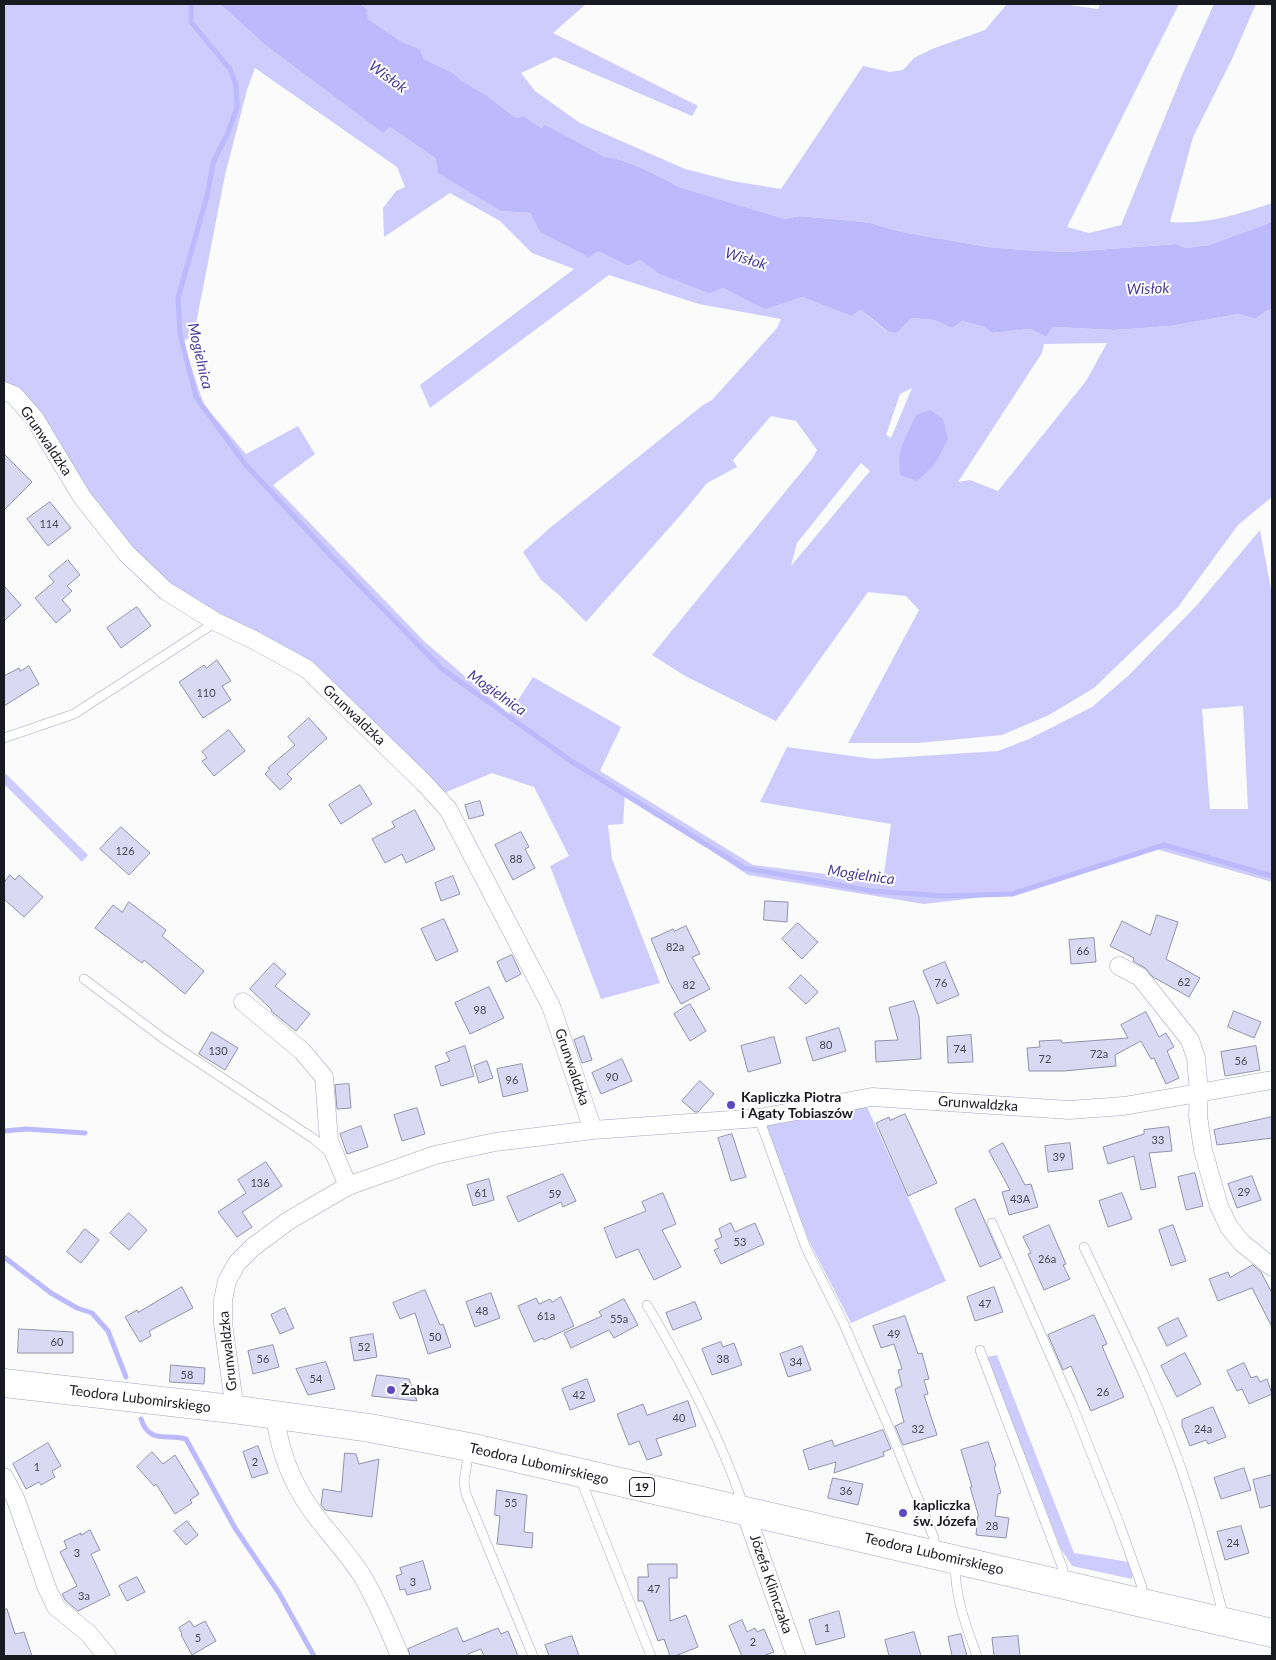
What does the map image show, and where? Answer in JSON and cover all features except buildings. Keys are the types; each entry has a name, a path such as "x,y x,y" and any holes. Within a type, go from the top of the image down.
{"highway":[{"name":"Teodora Lubomirskiego","path":"4,1383 232,1409 370,1428 469,1447 1272,1633"}],"street":[{"name":"Grunwaldzka","path":"4,392 14,395 35,420 82,497 126,553 166,591 216,622 307,669 424,783 448,809 551,1006 593,1130"},
{"path":"1119,966 1140,977 1190,1040 1196,1058 1199,1092 1198,1116 1203,1150 1219,1206 1229,1228 1242,1243 1272,1267"},
{"path":"243,1002 302,1051 324,1077 329,1141 348,1186"},
{"name":"Grunwaldzka","path":"232,1409 233,1396 223,1323 223,1300 227,1280 237,1263 252,1248 288,1221 348,1186 435,1155 494,1142 593,1130 760,1118 872,1097 1069,1110 1124,1106 1272,1080"},
{"path":"275,1416 277,1432 284,1456 296,1486 310,1509 343,1548 361,1574 380,1608 400,1656"},
{"path":"4,1477 16,1500 47,1588 56,1607 88,1633 107,1656"},
{"name":"Józefa Klimczaka","path":"745,1511 796,1656"}],"lane":[{"path":"4,738 74,714 216,622"},
{"path":"84,979 164,1039 314,1139 334,1156"},
{"path":"760,1118 806,1248 847,1331 934,1538 955,1577 959,1605 977,1656"},
{"path":"992,1223 1073,1407 1119,1523 1142,1587 1140,1603"},
{"path":"1084,1247 1128,1340 1158,1410 1189,1491 1221,1606 1223,1622"},
{"path":"647,1305 677,1356 710,1426 745,1511"},
{"path":"980,1350 1063,1569 1062,1584"},
{"path":"469,1447 464,1482 466,1494 533,1656"},
{"path":"578,1473 651,1656"}],"shaded area":[{"path":"4,4 220,4 265,45 382,132 390,127 436,159 501,211 530,213 540,232 598,251 628,266 640,260 659,274 709,292 723,288 765,308 802,297 851,316 861,310 886,331 911,318 934,320 952,328 962,321 984,327 992,333 1030,329 1046,337 1053,327 1114,330 1170,326 1239,314 1256,319 1272,309 1272,497 1238,525 1178,607 1094,688 1049,715 1002,735 918,743 848,743 919,610 906,596 868,592 776,721 685,676 652,655 812,459 817,450 796,421 771,416 733,460 737,467 707,483 586,622 541,580 523,552 551,527 703,405 712,400 777,328 781,319 699,304 609,275 430,408 420,385 574,269 532,253 500,221 450,193 384,237 383,208 396,191 405,187 397,167 255,68 247,90 225,175 194,334 183,342 204,405 246,454 298,426 315,454 273,485 425,642 509,714 533,677 621,727 600,771 753,865 883,881 891,824 760,802 787,747 874,759 998,751 1029,739 1092,707 1129,675 1197,605 1260,530 1272,595 1272,882 1156,849 1018,893 924,904 748,875 625,793 623,824 608,825 612,859 660,983 601,999 550,866 569,856 534,787 492,773 444,793 305,660 243,625 204,610 166,582 134,551 4,385","holes":["1107,343 1086,381 998,491 970,480 958,482 1042,353 1044,344","912,388 891,438 886,435 900,394","861,463 870,471 791,566 797,543","1243,706 1248,809 1210,809 1202,709"]},
{"path":"360,4 586,4 553,33 698,106 692,116 555,57 521,73 535,91 580,123 685,169 732,181 781,189 863,66 890,72 903,70 914,58 932,49 985,30 1007,4 1063,4 1098,9 1100,4 1179,4 1067,227 1089,233 1121,225 1183,73 1214,4 1256,4 1232,59 1193,137 1170,222 1210,220 1235,215 1272,203 1272,222 1209,245 1186,248 1177,244 1066,252 988,247 902,232 870,223 854,221 799,216 785,219 679,187 632,164 603,156 545,126 541,128 524,116 516,118 453,73 424,59 420,49 402,42 368,19 367,9"},
{"path":"4,772 88,855 82,862 4,784"},
{"path":"867,1107 946,1281 851,1323 809,1241 766,1125"},
{"path":"997,1355 1074,1553 1129,1562 1133,1570 1132,1579 1072,1566 1061,1549 987,1357"}],"water":[{"name":"Wisłok","path":"220,4 360,4 367,9 368,19 402,42 420,49 424,59 453,73 516,118 524,116 541,128 545,125 603,156 632,164 679,187 785,219 799,216 854,221 870,223 902,232 988,247 1067,252 1177,244 1186,248 1209,245 1272,222 1272,309 1256,319 1239,314 1170,326 1114,330 1053,327 1046,337 1030,329 992,333 984,327 962,321 952,328 934,320 911,318 897,333 887,331 861,310 851,316 802,297 765,309 723,288 709,293 659,274 640,260 628,266 598,251 589,257 540,232 530,213 501,211 438,173 436,159 390,127 383,133 265,45"},
{"path":"930,410 943,419 948,439 935,464 917,481 900,475 899,457 902,445 916,415"}],"waterway":[{"name":"Mogielnica","path":"191,4 191,22 230,69 236,85 237,107 227,135 213,163 207,196 178,298 180,334 196,397 246,465 331,556 441,668 571,761 744,868 872,891 944,896 1012,894 1164,845 1272,876"},
{"path":"4,1131 26,1129 85,1133"},
{"path":"4,1257 51,1293 77,1308 92,1313 108,1331 126,1377"},
{"path":"141,1419 149,1432 154,1435 186,1439 235,1528 279,1593 314,1656"}],"place":[{"name":"Kapliczka Piotra i Agaty Tobiaszów","path":"731,1105"},
{"name":"Żabka","path":"391,1390"},
{"name":"kapliczka św. Józefa","path":"903,1513"}]}
